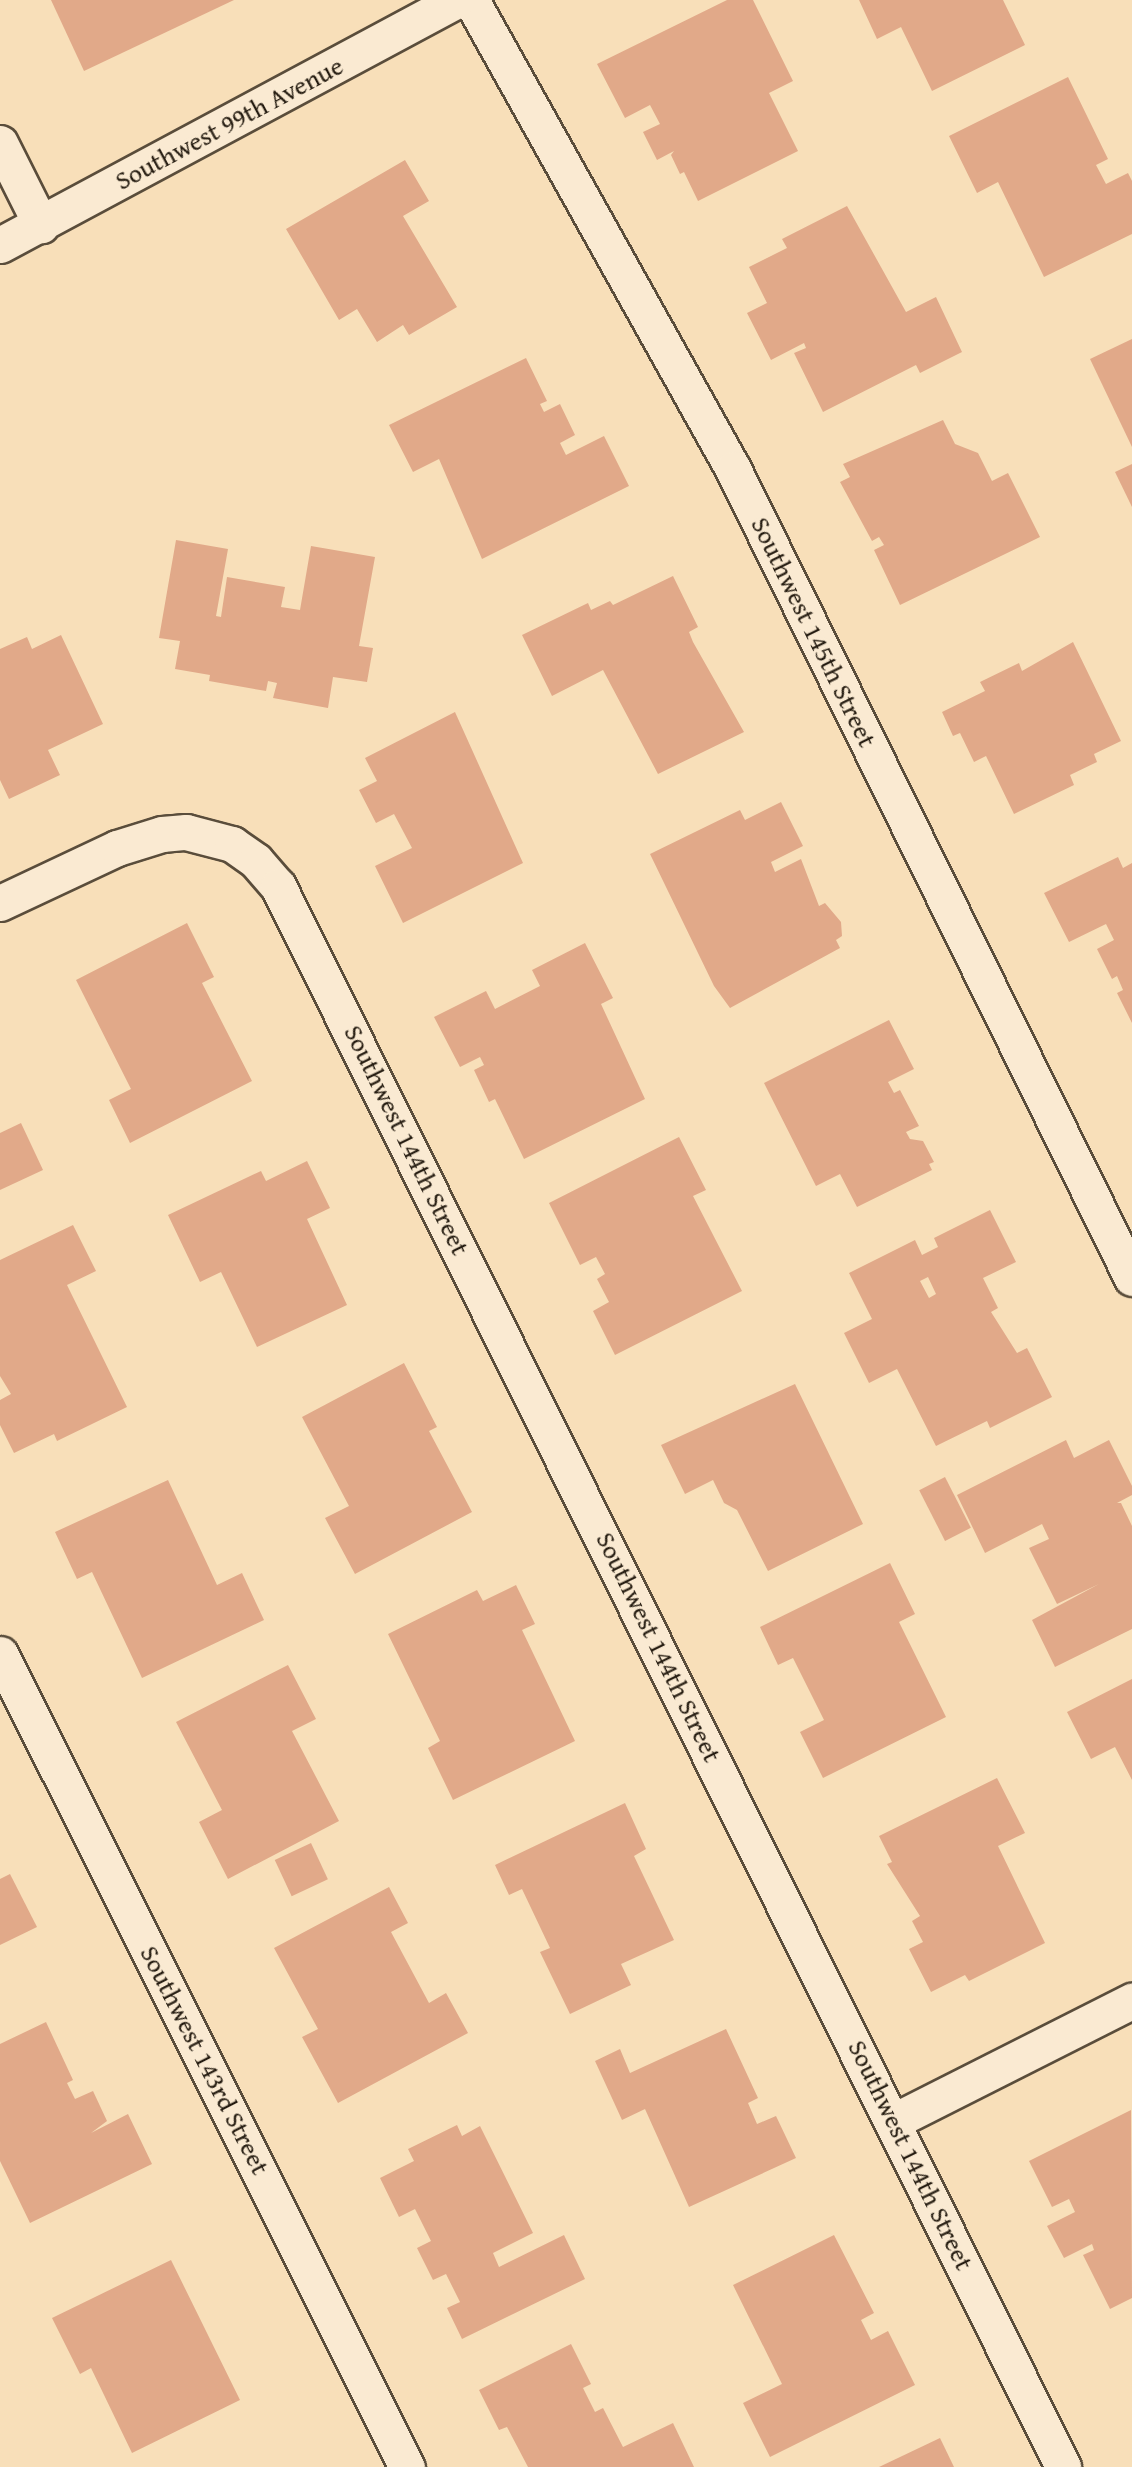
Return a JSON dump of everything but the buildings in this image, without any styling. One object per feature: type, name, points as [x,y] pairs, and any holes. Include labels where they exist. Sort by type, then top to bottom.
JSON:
[{"type":"street","name":"Southwest 99th Avenue","points":[[0,245],[457,0]]},
{"type":"street","name":"Southwest 145th Street","points":[[471,0],[733,469],[1132,1278]]},
{"type":"street","points":[[0,143],[41,225]]},
{"type":"street","name":"Southwest 144th Street","points":[[0,903],[140,839],[186,832],[232,844],[267,871],[292,910],[1063,2467]]},
{"type":"street","name":"Southwest 143rd Street","points":[[0,1654],[407,2467]]},
{"type":"street","points":[[894,2121],[1132,2001]]}]
